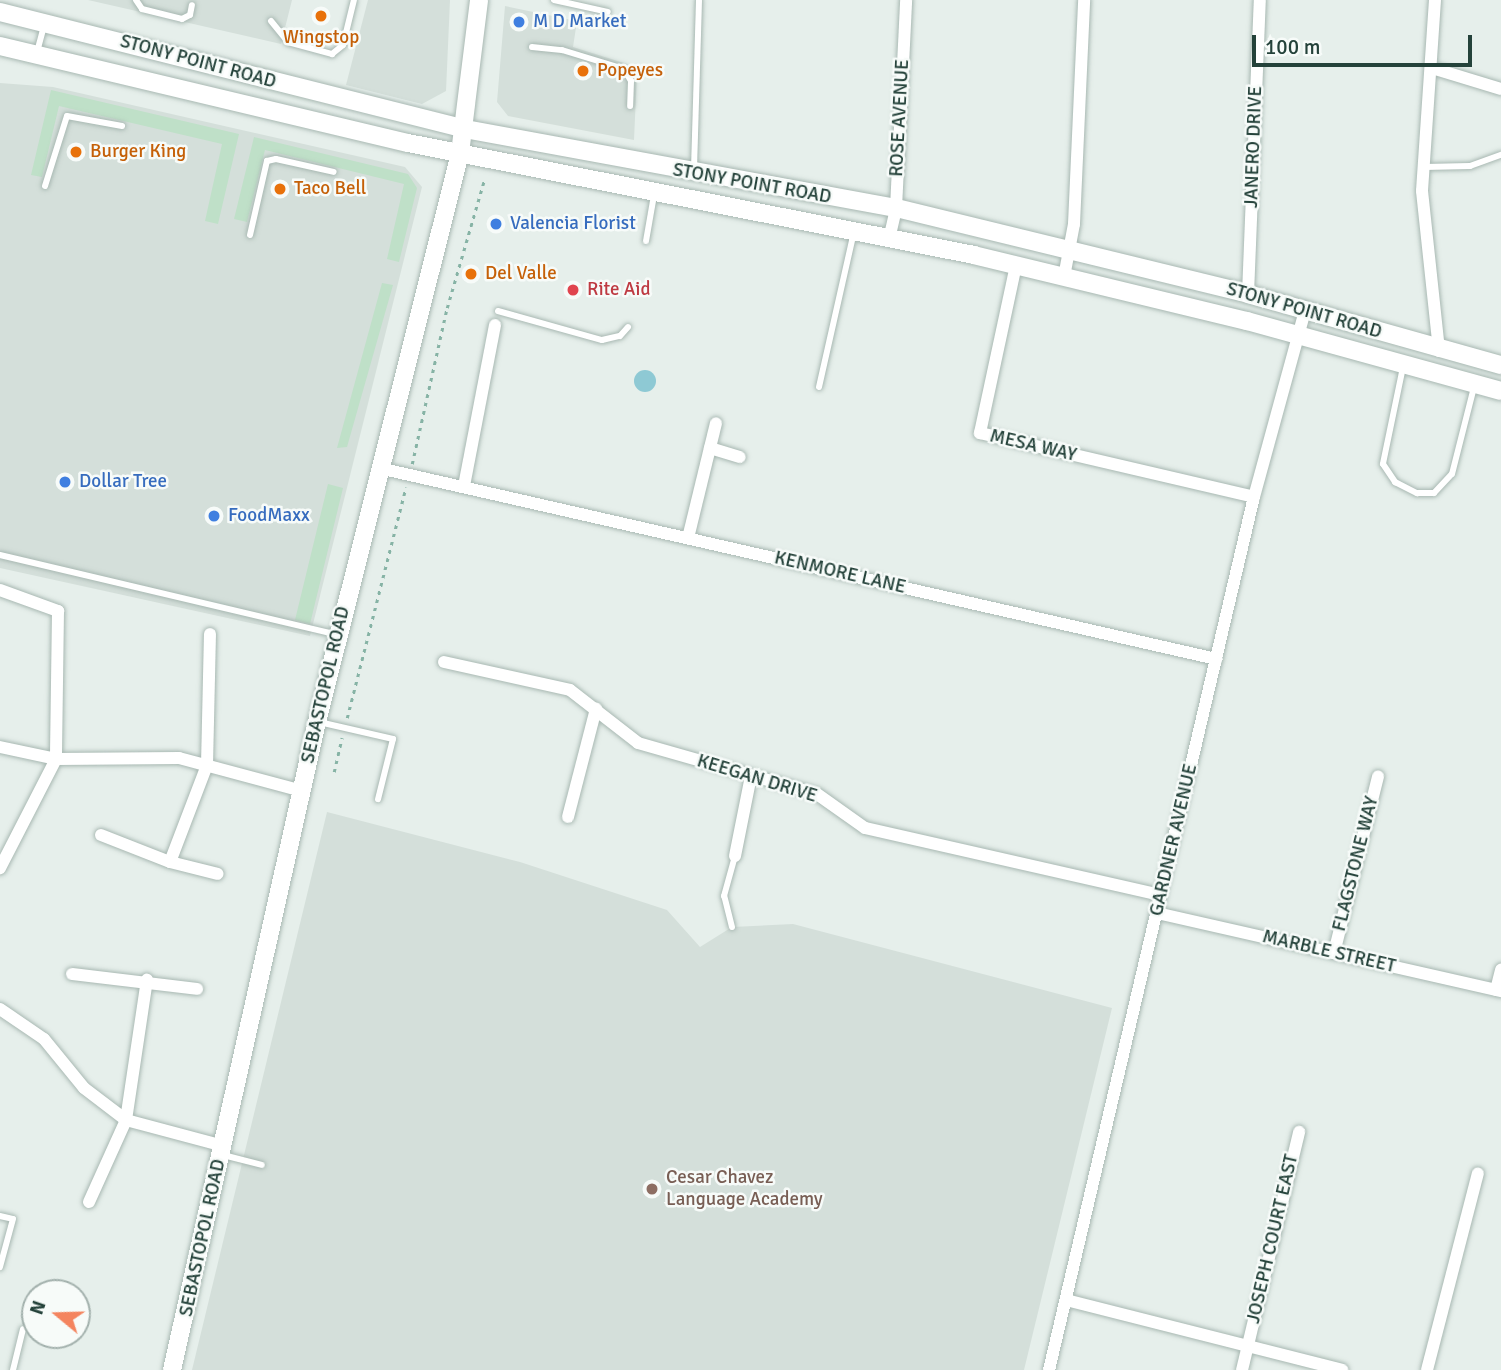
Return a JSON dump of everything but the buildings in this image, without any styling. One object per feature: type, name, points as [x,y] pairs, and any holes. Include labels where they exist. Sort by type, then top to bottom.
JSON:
[{"type":"main road","name":"SEBASTOPOL ROAD","points":[[173,1370],[317,722],[460,153],[479,0]]},
{"type":"main road","name":"STONY POINT ROAD","points":[[0,12],[465,129],[694,174],[896,208],[1248,294],[1439,351],[1501,365]]},
{"type":"main road","name":"STONY POINT ROAD","points":[[0,46],[460,153],[654,194],[890,235],[1299,335],[1501,391]]},
{"type":"main road","points":[[654,194],[672,178],[721,184],[729,180]]},
{"type":"street","name":"ROSE AVENUE","points":[[890,235],[896,208],[906,0]]},
{"type":"street","points":[[1064,277],[1070,250],[1084,0]]},
{"type":"street","name":"JANERO DRIVE","points":[[1248,294],[1261,0]]},
{"type":"street","points":[[1435,0],[1422,191],[1439,351]]},
{"type":"street","points":[[1432,68],[1501,89]]},
{"type":"street","name":"MESA WAY","points":[[1016,265],[980,433],[1254,497]]},
{"type":"street","name":"GARDNER AVENUE","points":[[1049,1370],[1254,497],[1305,311]]},
{"type":"street","points":[[464,486],[495,325]]},
{"type":"street","points":[[688,538],[716,423]]},
{"type":"street","points":[[710,448],[740,457]]},
{"type":"street","name":"KENMORE LANE","points":[[379,468],[1216,659]]},
{"type":"street","points":[[0,590],[58,611],[56,760],[0,868]]},
{"type":"street","points":[[170,862],[207,765],[210,634]]},
{"type":"street","name":"KEEGAN DRIVE","points":[[444,662],[570,690],[638,743],[817,794],[865,828],[1161,895]]},
{"type":"street","points":[[568,817],[596,709]]},
{"type":"street","points":[[0,747],[56,760],[179,758],[302,791]]},
{"type":"street","points":[[735,856],[751,776]]},
{"type":"street","name":"FLAGSTONE WAY","points":[[1334,953],[1378,776]]},
{"type":"street","points":[[101,835],[170,862],[218,874]]},
{"type":"street","name":"MARBLE STREET","points":[[1157,913],[1498,991]]},
{"type":"street","points":[[1498,991],[1501,970]]},
{"type":"street","points":[[72,974],[147,980],[197,989]]},
{"type":"street","points":[[89,1202],[126,1120],[147,980]]},
{"type":"street","points":[[0,1008],[44,1038],[84,1088],[126,1120],[223,1151]]},
{"type":"street","name":"JOSEPH COURT EAST","points":[[1242,1370],[1299,1132]]},
{"type":"street","points":[[1427,1370],[1478,1173]]},
{"type":"street","points":[[1066,1300],[1342,1370]]},
{"type":"lane","points":[[136,0],[142,9],[182,19],[190,15],[192,5]]},
{"type":"lane","points":[[271,21],[288,42],[332,54],[343,46],[354,0]]},
{"type":"lane","points":[[554,0],[608,12]]},
{"type":"lane","points":[[694,174],[699,0]]},
{"type":"lane","points":[[37,54],[45,22]]},
{"type":"lane","points":[[532,47],[562,50],[624,69],[631,81],[630,106]]},
{"type":"lane","points":[[45,187],[67,116],[121,126]]},
{"type":"lane","points":[[1424,167],[1470,166],[1501,155]]},
{"type":"lane","points":[[250,235],[267,161],[276,159],[334,172]]},
{"type":"lane","points":[[646,241],[654,194]]},
{"type":"lane","points":[[819,387],[855,229]]},
{"type":"lane","points":[[498,311],[602,340],[620,335],[628,327]]},
{"type":"lane","points":[[1404,365],[1383,464],[1395,482],[1417,493],[1434,493],[1452,474],[1474,385]]},
{"type":"lane","points":[[0,555],[338,635]]},
{"type":"lane","points":[[317,722],[393,739],[378,799]]},
{"type":"lane","points":[[732,928],[724,895],[735,856]]},
{"type":"lane","points":[[223,1151],[262,1165]]},
{"type":"lane","points":[[0,1216],[13,1219],[0,1267]]},
{"type":"lane","points":[[13,1370],[21,1336]]},
{"type":"shaded area","points":[[88,0],[292,0],[281,44]]},
{"type":"shaded area","points":[[368,0],[450,0],[446,91],[422,104],[346,85]]},
{"type":"shaded area","points":[[505,6],[577,21],[573,47],[627,64],[637,73],[634,140],[508,116],[497,102]]},
{"type":"shaded area","points":[[0,83],[53,87],[405,167],[422,187],[310,636],[0,568]]},
{"type":"shaded area","name":"Cesar Chavez Language Academy","points":[[327,812],[520,862],[667,910],[700,947],[732,927],[793,924],[1112,1008],[1024,1370],[192,1370]]},
{"type":"green space","points":[[51,90],[239,134],[218,224],[205,221],[222,144],[59,106],[42,177],[31,175]]},
{"type":"green space","points":[[254,137],[408,174],[417,188],[399,262],[387,259],[404,184],[265,150],[247,222],[234,219]]},
{"type":"green space","points":[[382,283],[393,285],[347,447],[337,448]]},
{"type":"green space","points":[[328,484],[343,488],[310,624],[295,620]]},
{"type":"water","points":[[645,370],[653,373],[656,381],[653,389],[645,392],[637,389],[634,381],[637,373]]},
{"type":"place","name":"Wingstop","points":[[321,16]]},
{"type":"place","name":"M D Market","points":[[519,22]]},
{"type":"place","name":"Popeyes","points":[[583,71]]},
{"type":"place","name":"Burger King","points":[[76,152]]},
{"type":"place","name":"Taco Bell","points":[[280,189]]},
{"type":"place","name":"Valencia Florist","points":[[496,224]]},
{"type":"place","name":"Del Valle","points":[[471,274]]},
{"type":"place","name":"Rite Aid","points":[[573,290]]},
{"type":"place","name":"Dollar Tree","points":[[65,482]]},
{"type":"place","name":"FoodMaxx","points":[[214,516]]},
{"type":"place","name":"Cesar Chavez Language Academy","points":[[652,1189]]}]
